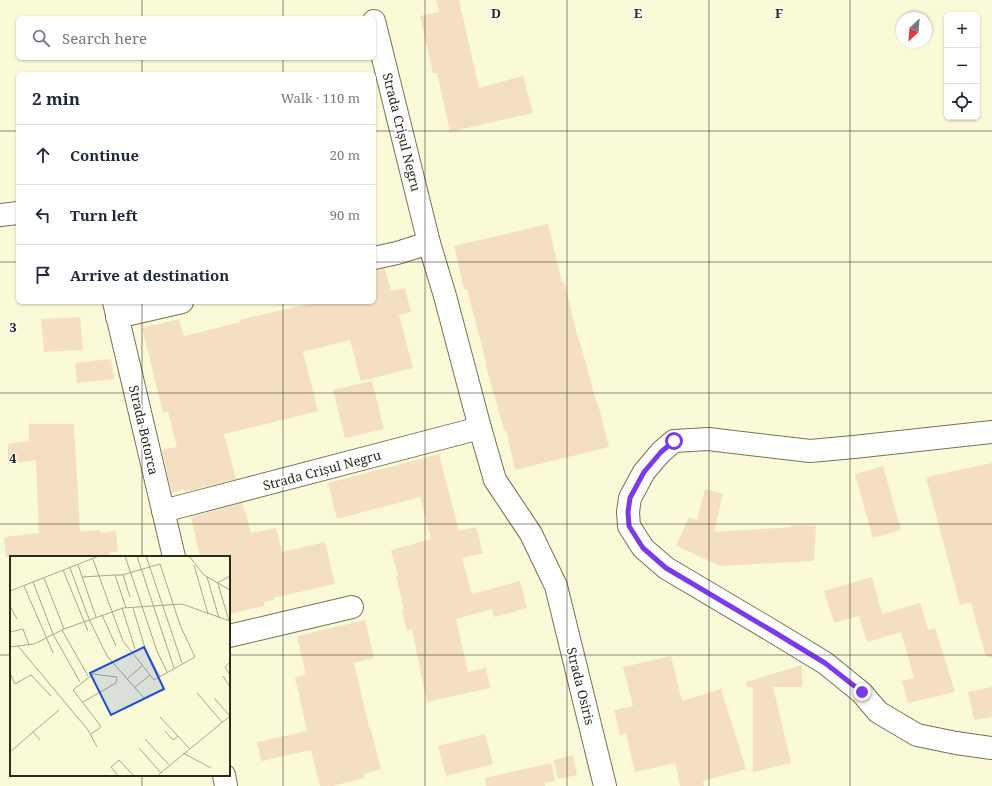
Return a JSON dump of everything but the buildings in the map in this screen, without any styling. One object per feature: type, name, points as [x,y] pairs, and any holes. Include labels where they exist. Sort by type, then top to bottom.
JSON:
[{"type":"street","name":"Strada Crișul Negru","points":[[376,30],[429,243],[495,480],[531,534],[556,586]]},
{"type":"street","points":[[0,215],[16,213]]},
{"type":"street","points":[[376,258],[429,243]]},
{"type":"street","points":[[115,309],[163,304]]},
{"type":"street","name":"Strada Botorca","points":[[115,309],[174,556]]},
{"type":"street","name":"Strada Crișul Negru","points":[[163,511],[480,428]]},
{"type":"street","points":[[992,432],[810,451],[708,439],[674,441],[661,452],[644,472],[630,498],[628,512],[629,526],[643,548],[666,568],[825,663],[862,692],[878,712],[917,734],[956,743],[992,748]]},
{"type":"street","name":"Strada Osiris","points":[[556,586],[605,786]]},
{"type":"street","points":[[230,636],[352,607]]},
{"type":"street","points":[[224,776],[226,786]]},
{"type":"route","points":[[674,441],[661,452],[644,472],[630,498],[628,512],[629,526],[643,548],[666,568],[825,663],[862,692]]}]
